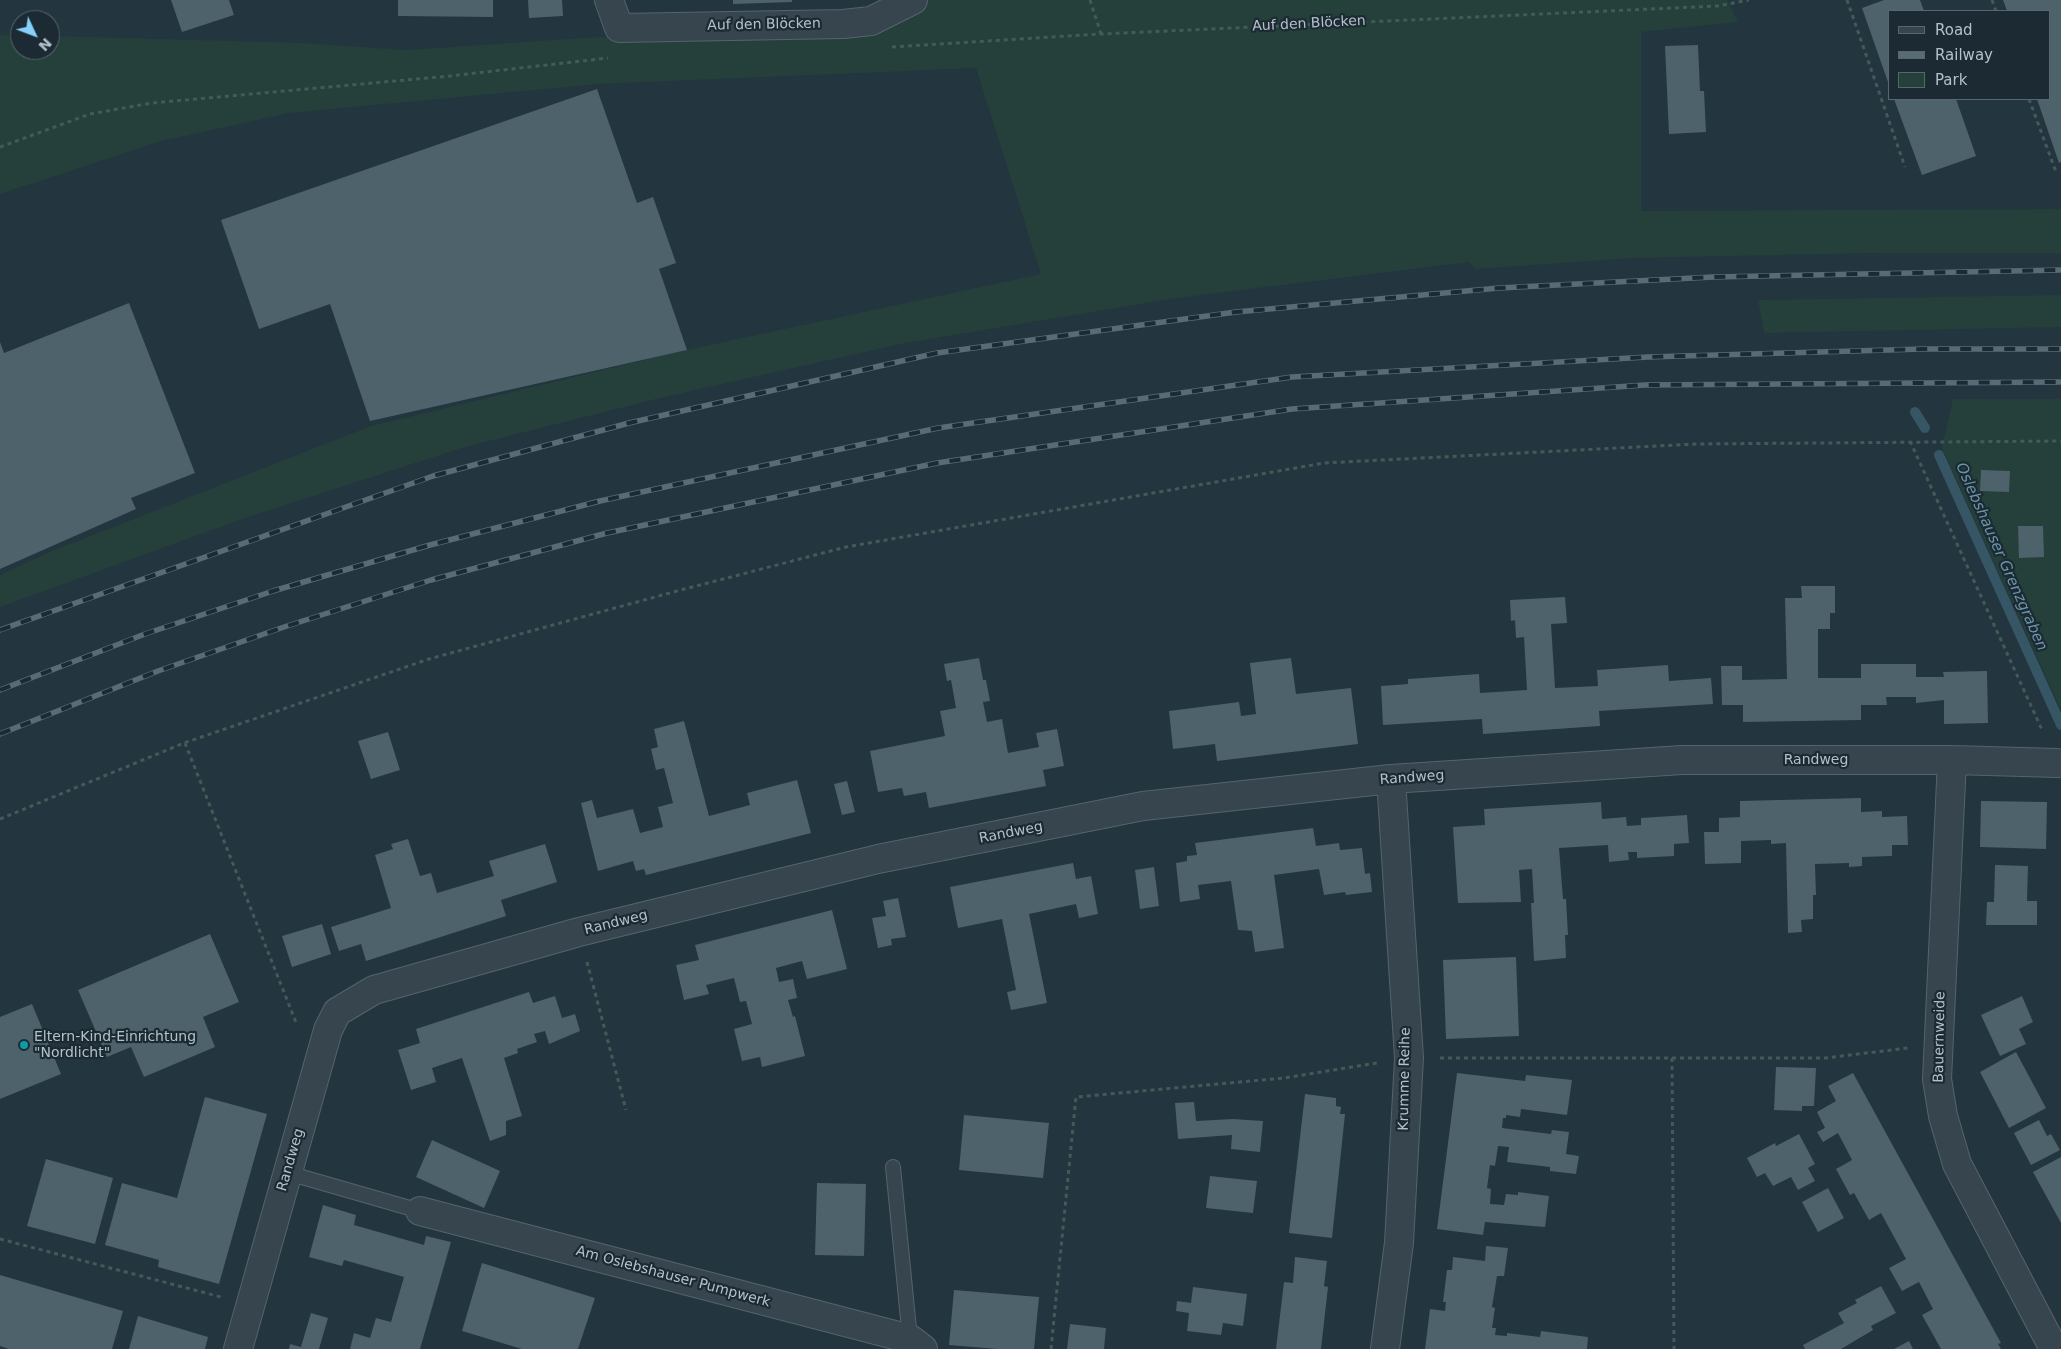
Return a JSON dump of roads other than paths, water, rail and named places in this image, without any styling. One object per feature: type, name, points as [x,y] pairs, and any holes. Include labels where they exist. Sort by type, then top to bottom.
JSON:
[{"type":"street","name":"Auf den Blöcken","points":[[609,0],[620,28],[843,24],[871,21],[909,2]]},
{"type":"street","name":"Randweg","points":[[238,1349],[328,1030],[337,1012],[374,990],[579,932],[878,859],[1143,806],[1391,779],[1682,760],[1952,760],[2057,763]]},
{"type":"street","name":"Bauernweide","points":[[1952,760],[1937,1079],[1943,1116],[1957,1164],[2054,1349]]},
{"type":"street","name":"Krumme Reihe","points":[[1385,1349],[1399,1243],[1409,1058],[1391,779]]},
{"type":"street","name":"Am Oslebshauser Pumpwerk","points":[[420,1211],[916,1344]]},
{"type":"lane","points":[[893,1167],[916,1344]]},
{"type":"lane","points":[[288,1172],[420,1211]]},
{"type":"waterway","name":"Oslebshauser Grenzgraben","points":[[1915,412],[1925,428]]},
{"type":"waterway","name":"Oslebshauser Grenzgraben","points":[[1939,455],[2061,725]]},
{"type":"railway","points":[[0,630],[433,476],[629,423],[937,353],[1236,312],[1499,288],[1713,277],[2061,270]]},
{"type":"railway","points":[[0,690],[145,634],[273,591],[430,545],[600,501],[938,428],[1292,377],[1648,357],[1923,349],[2061,349]]},
{"type":"railway","points":[[0,734],[158,671],[284,627],[431,580],[607,533],[937,463],[1292,409],[1645,385],[2061,382]]},
{"type":"place","name":"Eltern-Kind-Einrichtung \"Nordlicht\"","points":[[24,1045]]}]
